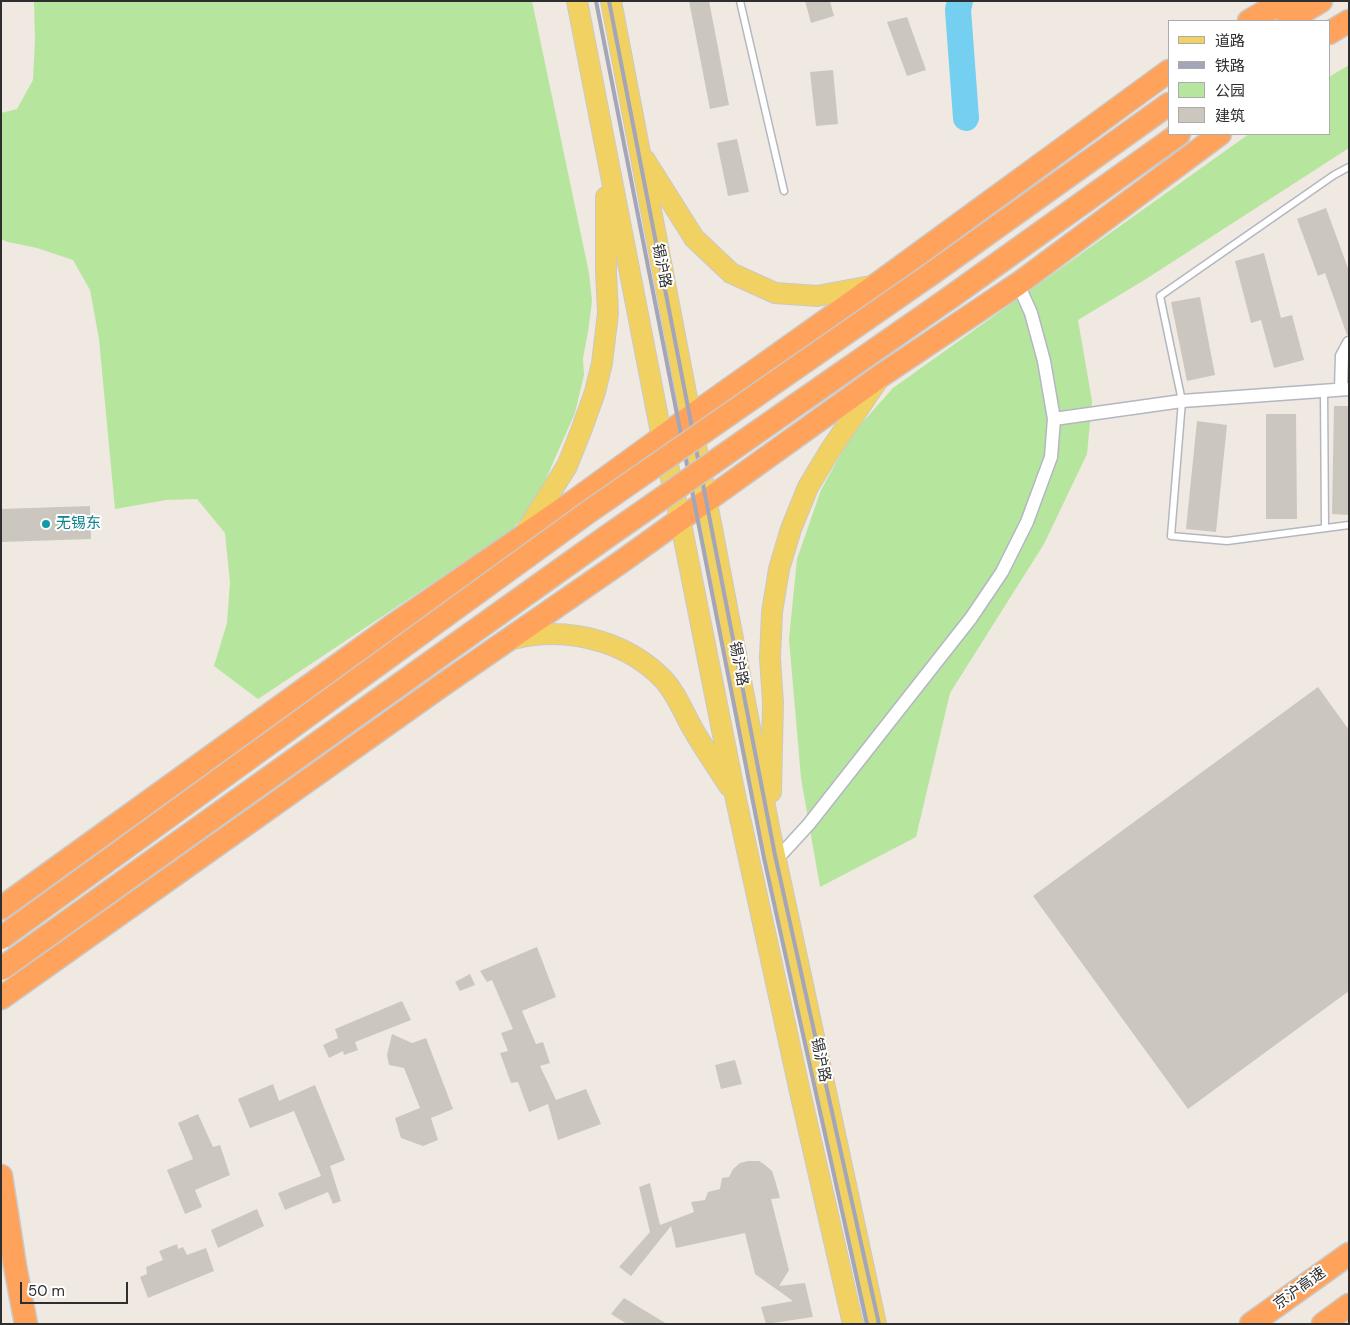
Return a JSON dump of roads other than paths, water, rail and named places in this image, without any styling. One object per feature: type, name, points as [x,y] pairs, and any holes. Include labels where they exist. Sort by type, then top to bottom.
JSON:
[{"type":"highway","points":[[1251,20],[1266,11],[1291,1]]},
{"type":"highway","points":[[1290,20],[1321,1]]},
{"type":"highway","points":[[1330,32],[1349,22]]},
{"type":"highway","points":[[1,908],[395,624],[523,536],[876,285],[1168,72]]},
{"type":"highway","points":[[1,938],[587,513],[931,274],[1168,105]]},
{"type":"highway","points":[[1,968],[597,544],[948,299],[1178,135]]},
{"type":"highway","points":[[1,998],[441,686],[621,562],[879,377],[1018,284],[1219,135]]},
{"type":"highway","points":[[1,1176],[26,1324]]},
{"type":"highway","name":"京沪高速","points":[[1251,1324],[1349,1254]]},
{"type":"highway","points":[[1323,1324],[1349,1305]]},
{"type":"main road","points":[[523,536],[567,466],[582,431],[602,363],[608,313],[606,150],[577,1]]},
{"type":"main road","name":"锡沪路","points":[[611,1],[770,832],[876,1324]]},
{"type":"main road","name":"锡沪路","points":[[606,150],[662,438],[735,795],[800,1092],[854,1324]]},
{"type":"main road","points":[[639,150],[694,238],[731,273],[775,293],[817,296],[876,285]]},
{"type":"main road","points":[[770,832],[773,703],[770,658],[772,612],[779,569],[791,529],[808,487],[879,377]]},
{"type":"main road","points":[[508,640],[535,635],[561,634],[587,637],[613,645],[639,659],[663,680],[680,702],[694,730],[735,795]]},
{"type":"street","points":[[776,860],[809,824],[971,618],[1002,572],[1027,522],[1051,457],[1054,418],[1044,361],[1031,313],[1018,284]]},
{"type":"street","points":[[1054,418],[1182,401],[1345,389],[1342,356],[1349,343]]},
{"type":"lane","points":[[740,1],[784,191]]},
{"type":"lane","points":[[1349,167],[1334,175],[1160,296],[1182,401],[1171,536],[1227,542],[1349,525]]},
{"type":"lane","points":[[1324,390],[1325,528]]},
{"type":"waterway","points":[[960,1],[958,10],[966,118]]},
{"type":"railway","points":[[596,1],[764,858],[867,1324]]},
{"type":"railway","points":[[609,1],[775,855],[879,1324]]},
{"type":"place","name":"无锡东","points":[[46,524]]}]
